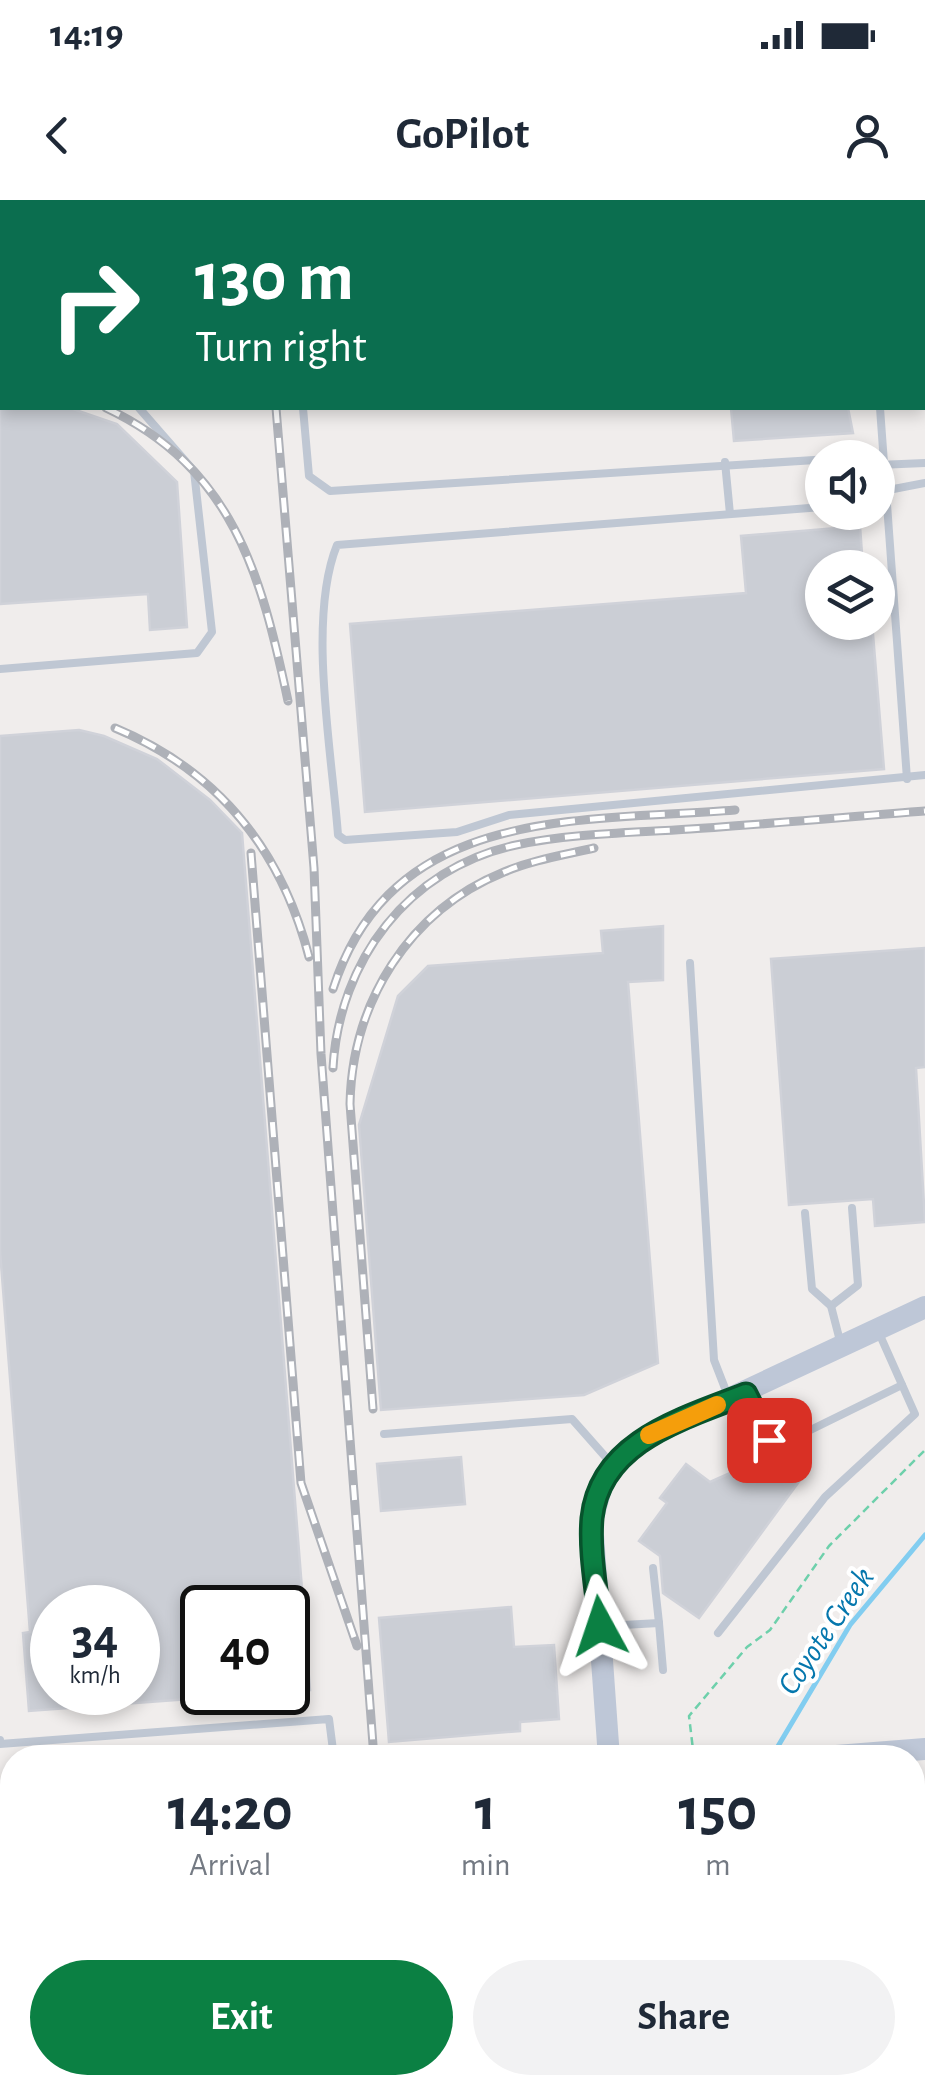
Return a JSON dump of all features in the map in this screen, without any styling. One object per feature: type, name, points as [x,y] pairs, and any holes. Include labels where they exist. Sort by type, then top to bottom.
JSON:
[{"type":"street","points":[[608,1745],[592,1521],[598,1491],[612,1465],[646,1436],[925,1308]]},
{"type":"lane","points":[[0,669],[197,653],[212,632],[194,471],[142,410]]},
{"type":"lane","points":[[303,410],[309,476],[330,491],[805,459]]},
{"type":"lane","points":[[880,410],[881,440]]},
{"type":"lane","points":[[725,462],[730,514]]},
{"type":"lane","points":[[895,465],[925,464]]},
{"type":"lane","points":[[895,489],[925,483]]},
{"type":"lane","points":[[805,508],[337,546],[325,576],[323,625],[338,835],[345,840],[436,835],[508,815],[907,780],[925,775]]},
{"type":"lane","points":[[885,530],[907,780]]},
{"type":"lane","points":[[690,963],[714,1360],[766,1437],[786,1442],[902,1385]]},
{"type":"lane","points":[[831,1306],[858,1285],[852,1208]]},
{"type":"lane","points":[[805,1213],[812,1290],[831,1306],[841,1346]]},
{"type":"lane","points":[[877,1329],[915,1414]]},
{"type":"lane","points":[[718,1632],[825,1497],[925,1406]]},
{"type":"lane","points":[[384,1434],[572,1419],[612,1465]]},
{"type":"lane","points":[[653,1568],[663,1670]]},
{"type":"lane","points":[[600,1626],[659,1623]]},
{"type":"lane","points":[[0,1740],[0,1744],[329,1719],[332,1745]]},
{"type":"path","points":[[692,1745],[689,1716],[747,1647],[770,1630],[828,1546],[925,1450]]},
{"type":"building","points":[[0,410],[76,410],[117,424],[177,482],[187,627],[150,630],[148,594],[0,604]]},
{"type":"building","points":[[731,410],[848,410],[853,433],[734,441]]},
{"type":"building","points":[[860,530],[862,550],[805,550],[805,640],[873,640],[884,769],[365,812],[350,624],[746,593],[741,536]]},
{"type":"building","points":[[79,730],[104,736],[157,759],[210,800],[242,833],[302,1585],[180,1585],[180,1700],[160,1701],[160,1585],[30,1585],[30,1632],[0,1251],[0,736]]},
{"type":"building","points":[[663,926],[663,980],[628,982],[658,1363],[584,1395],[381,1410],[359,1125],[398,996],[428,966],[603,953],[601,931]]},
{"type":"building","points":[[925,948],[925,1067],[916,1068],[925,1222],[875,1226],[873,1199],[789,1205],[771,959]]},
{"type":"building","points":[[777,1452],[806,1472],[699,1618],[663,1593],[660,1556],[639,1541],[667,1503],[660,1498],[686,1464],[710,1482]]},
{"type":"building","points":[[461,1457],[465,1504],[381,1511],[377,1464]]},
{"type":"building","points":[[511,1607],[514,1647],[554,1645],[559,1719],[520,1722],[520,1731],[389,1742],[379,1618]]},
{"type":"building","points":[[30,1632],[30,1711],[29,1711],[23,1633]]},
{"type":"waterway","name":"Coyote Creek","points":[[779,1745],[850,1625],[925,1535]]},
{"type":"railway","points":[[109,410],[149,433],[184,461],[235,529],[266,610],[288,701]]},
{"type":"railway","points":[[276,410],[314,868],[321,1054],[373,1745]]},
{"type":"railway","points":[[115,728],[185,767],[240,818],[281,882],[309,957]]},
{"type":"railway","points":[[333,989],[361,929],[399,885],[445,855],[498,835],[555,823],[735,810]]},
{"type":"railway","points":[[333,1068],[338,1029],[349,991],[365,956],[386,925],[412,897],[443,874],[477,857],[516,845],[581,836],[925,811]]},
{"type":"railway","points":[[373,1409],[350,1104],[353,1067],[374,996],[414,936],[440,910],[470,889],[526,864],[594,848]]},
{"type":"railway","points":[[251,853],[301,1483],[357,1646]]},
{"type":"slow traffic","points":[[649,1435],[717,1405]]},
{"type":"route","points":[[600,1626],[592,1521],[604,1477],[621,1456],[646,1436],[746,1394],[769,1440]]}]
